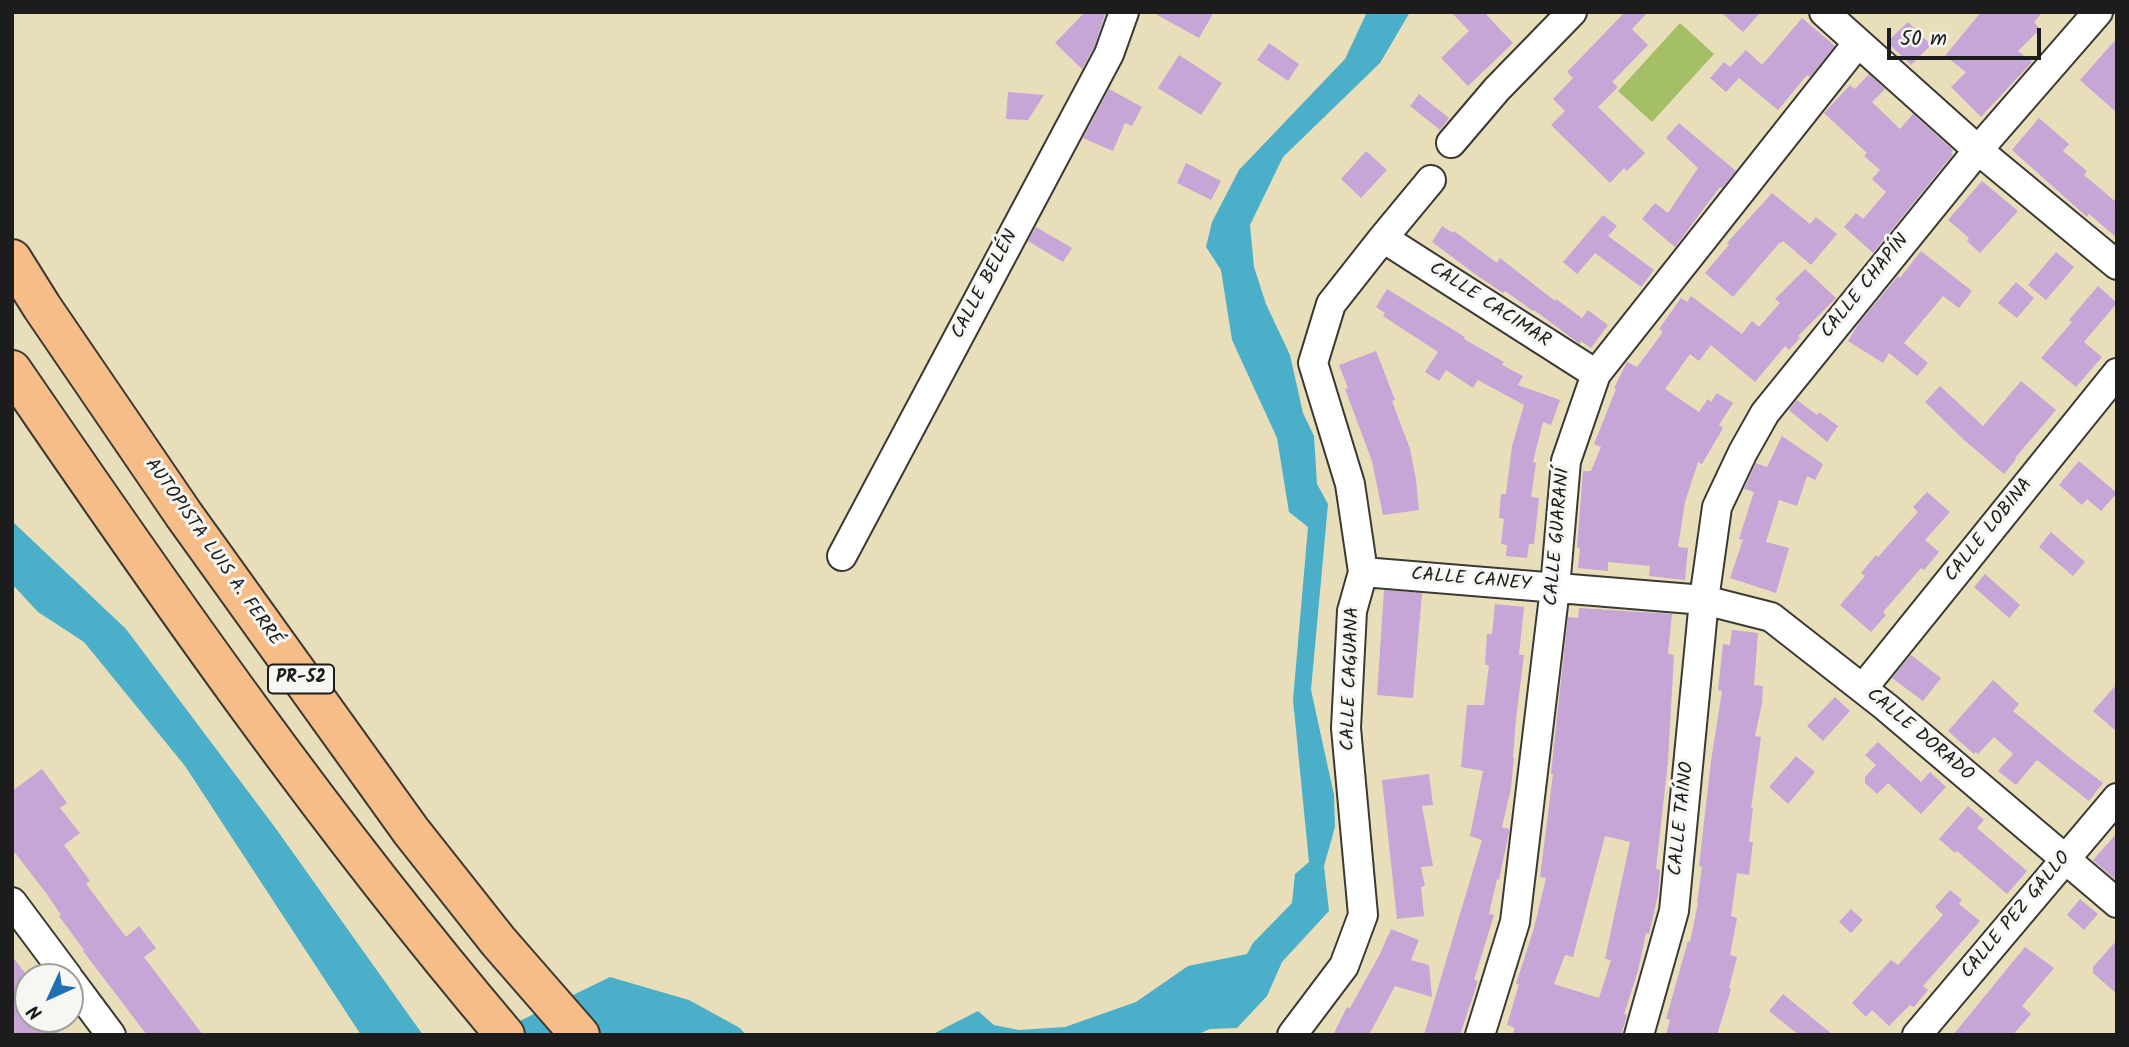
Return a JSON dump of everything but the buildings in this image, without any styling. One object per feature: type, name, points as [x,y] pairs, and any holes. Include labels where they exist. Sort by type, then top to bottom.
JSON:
[{"type":"highway","name":"AUTOPISTA LUIS A. FERRÉ","points":[[12,259],[191,526],[411,831],[498,941],[580,1035]]},
{"type":"highway","name":"PR-52","points":[[12,370],[152,575],[301,780],[459,981],[505,1035]]},
{"type":"street","name":"CALLE BELÉN","points":[[842,556],[1109,54],[1124,12]]},
{"type":"street","points":[[1451,143],[1497,89],[1572,12]]},
{"type":"street","points":[[1824,12],[1978,150],[2117,265]]},
{"type":"street","name":"CALLE CHAPÍN","points":[[1704,600],[1717,507],[1765,413],[1978,150],[2098,12]]},
{"type":"street","name":"CALLE GUARANÍ","points":[[1480,1035],[1515,922],[1555,587],[1566,461],[1596,374],[1857,44]]},
{"type":"street","name":"CALLE CAGUANA","points":[[1292,1035],[1344,966],[1363,915],[1346,728],[1352,611],[1363,572],[1350,484],[1313,363],[1331,304],[1431,180]]},
{"type":"street","name":"CALLE CACIMAR","points":[[1383,238],[1596,374]]},
{"type":"street","name":"CALLE LOBINA","points":[[1863,688],[2117,373]]},
{"type":"street","name":"CALLE CANEY","points":[[1363,572],[1704,600]]},
{"type":"street","name":"CALLE DORADO","points":[[1704,600],[1771,617],[1863,688],[2117,903]]},
{"type":"street","name":"CALLE TAÍNO","points":[[1639,1035],[1674,911],[1704,600]]},
{"type":"street","name":"CALLE PEZ GALLO","points":[[1917,1035],[2117,798]]},
{"type":"street","points":[[12,902],[58,963]]},
{"type":"street","points":[[84,998],[111,1035]]},
{"type":"green space","points":[[1680,23],[1714,54],[1652,122],[1618,91]]},
{"type":"water","points":[[1367,12],[1410,12],[1380,63],[1283,157],[1250,225],[1254,267],[1266,304],[1290,355],[1303,413],[1314,436],[1317,484],[1328,504],[1311,690],[1334,795],[1335,827],[1324,866],[1329,911],[1282,962],[1267,996],[1237,1028],[1210,1029],[1196,1035],[931,1035],[978,1011],[994,1025],[1019,1030],[1065,1027],[1136,1002],[1188,966],[1247,954],[1253,943],[1292,903],[1295,874],[1309,862],[1293,700],[1308,527],[1289,512],[1277,438],[1232,340],[1221,270],[1206,247],[1212,222],[1239,170],[1345,59]]},
{"type":"water","points":[[12,521],[126,629],[274,826],[423,1035],[361,1035],[185,766],[84,642],[38,612],[12,584]]},
{"type":"water","points":[[610,977],[689,1000],[740,1028],[746,1035],[491,1035]]}]
